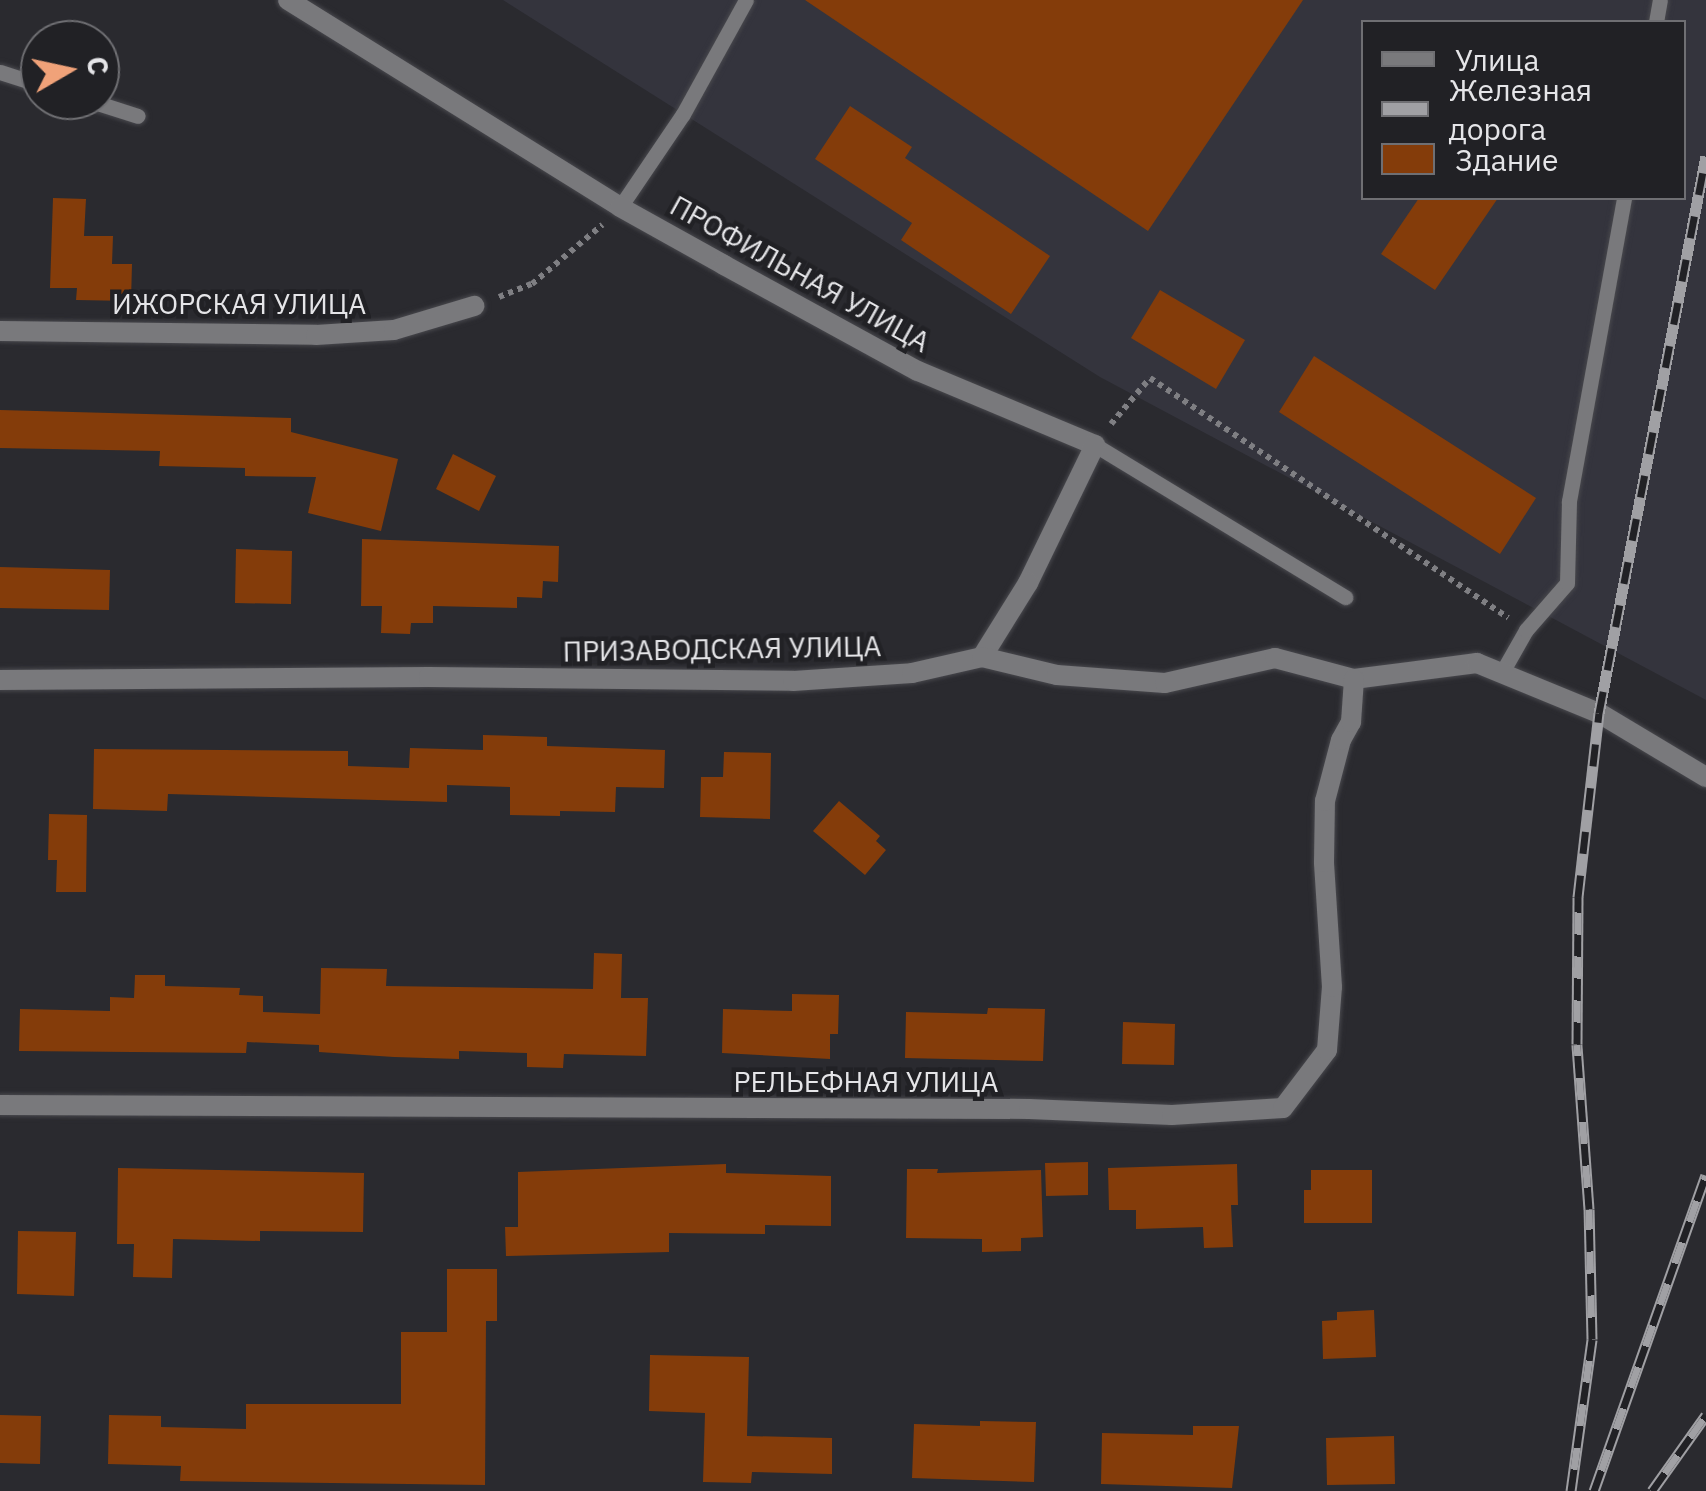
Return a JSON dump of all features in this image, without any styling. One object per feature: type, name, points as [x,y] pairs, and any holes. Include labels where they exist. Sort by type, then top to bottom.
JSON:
[{"type":"street","name":"ПРОФИЛЬНАЯ УЛИЦА","points":[[288,0],[620,207],[918,371],[1094,445]]},
{"type":"street","name":"ИЖОРСКАЯ УЛИЦА","points":[[0,331],[316,335],[394,330],[474,306]]},
{"type":"street","points":[[982,656],[1028,582],[1094,445]]},
{"type":"street","name":"ПРИЗАВОДСКАЯ УЛИЦА","points":[[0,680],[429,677],[792,681],[912,673],[982,656],[1057,675],[1165,683],[1275,658],[1354,679],[1477,663],[1600,713],[1706,777]]},
{"type":"street","name":"РЕЛЬЕФНАЯ УЛИЦА","points":[[0,1105],[1030,1109],[1172,1115],[1283,1108],[1328,1050],[1332,987],[1325,801],[1341,740],[1351,722],[1354,679]]},
{"type":"lane","points":[[620,207],[683,114],[746,0]]},
{"type":"lane","points":[[120,110],[138,116]]},
{"type":"lane","points":[[1500,674],[1526,630],[1567,583],[1569,502],[1624,200]]},
{"type":"lane","points":[[1094,445],[1345,597]]},
{"type":"path","points":[[474,306],[532,284],[620,207]]},
{"type":"path","points":[[1094,445],[1150,378],[1526,630]]},
{"type":"shaded area","points":[[503,0],[1706,0],[1706,700],[1100,377]]},
{"type":"building","points":[[805,0],[1303,0],[1148,231]]},
{"type":"building","points":[[850,106],[912,147],[905,158],[1050,256],[1011,314],[901,240],[912,223],[815,159]]},
{"type":"building","points":[[53,198],[86,199],[84,236],[113,236],[112,264],[132,264],[131,301],[76,300],[77,288],[50,288]]},
{"type":"building","points":[[1418,200],[1497,200],[1435,290],[1381,254]]},
{"type":"building","points":[[1160,290],[1245,340],[1216,389],[1131,338]]},
{"type":"building","points":[[1314,356],[1536,498],[1500,554],[1279,412]]},
{"type":"building","points":[[0,410],[291,418],[291,432],[398,459],[381,531],[308,513],[316,477],[245,476],[245,468],[159,466],[160,451],[0,448]]},
{"type":"building","points":[[453,454],[496,476],[479,511],[436,489]]},
{"type":"building","points":[[362,539],[559,546],[558,582],[543,581],[542,598],[517,597],[517,608],[433,606],[433,623],[411,623],[410,634],[381,633],[382,606],[361,606]]},
{"type":"building","points":[[236,549],[292,551],[291,604],[235,603]]},
{"type":"building","points":[[0,567],[110,570],[109,610],[0,608]]},
{"type":"building","points":[[483,735],[547,737],[547,746],[665,750],[664,788],[616,787],[615,812],[560,811],[560,816],[510,815],[510,787],[447,785],[447,802],[168,794],[167,811],[93,809],[94,749],[348,751],[348,766],[409,768],[410,748],[483,750]]},
{"type":"building","points":[[724,752],[771,753],[770,819],[700,817],[701,777],[723,777]]},
{"type":"building","points":[[839,801],[880,836],[876,841],[886,850],[865,875],[813,831]]},
{"type":"building","points":[[49,814],[87,815],[86,892],[56,892],[57,860],[48,860]]},
{"type":"building","points":[[594,953],[622,954],[621,998],[648,998],[646,1056],[564,1054],[563,1068],[527,1067],[527,1053],[459,1051],[459,1059],[394,1057],[319,1052],[319,1045],[247,1042],[246,1053],[19,1051],[20,1009],[110,1011],[110,997],[134,998],[135,975],[165,975],[165,986],[240,988],[239,995],[263,996],[263,1012],[320,1014],[321,968],[387,969],[386,986],[593,989]]},
{"type":"building","points":[[792,994],[839,995],[838,1034],[830,1034],[830,1059],[722,1053],[723,1009],[792,1011]]},
{"type":"building","points":[[988,1008],[1045,1009],[1043,1061],[905,1058],[906,1012],[987,1014]]},
{"type":"building","points":[[1123,1022],[1175,1024],[1174,1065],[1122,1064]]},
{"type":"building","points":[[1088,1162],[1088,1195],[1046,1196],[1045,1163]]},
{"type":"building","points":[[726,1164],[726,1173],[831,1176],[831,1226],[765,1225],[765,1234],[669,1233],[669,1252],[506,1256],[505,1227],[518,1227],[518,1172]]},
{"type":"building","points":[[1237,1164],[1238,1205],[1231,1205],[1233,1247],[1204,1248],[1203,1227],[1136,1229],[1136,1210],[1109,1210],[1108,1168]]},
{"type":"building","points":[[118,1168],[364,1173],[363,1232],[260,1231],[260,1241],[173,1239],[172,1278],[133,1277],[134,1244],[117,1244]]},
{"type":"building","points":[[907,1169],[938,1169],[937,1173],[1041,1170],[1043,1237],[1021,1238],[1021,1251],[982,1252],[982,1239],[906,1238]]},
{"type":"building","points":[[1311,1170],[1372,1170],[1372,1223],[1304,1223],[1304,1190],[1311,1190]]},
{"type":"building","points":[[18,1231],[76,1232],[74,1296],[17,1294]]},
{"type":"building","points":[[447,1269],[497,1269],[497,1321],[486,1321],[485,1485],[180,1481],[181,1466],[108,1464],[109,1415],[161,1416],[161,1427],[246,1429],[246,1404],[401,1404],[401,1332],[447,1332]]},
{"type":"building","points":[[1374,1310],[1376,1357],[1323,1359],[1322,1321],[1337,1320],[1337,1312]]},
{"type":"building","points":[[650,1355],[749,1357],[747,1436],[832,1438],[832,1474],[752,1472],[751,1483],[703,1482],[705,1413],[649,1411]]},
{"type":"building","points":[[0,1415],[41,1416],[40,1464],[0,1463]]},
{"type":"building","points":[[980,1421],[1036,1422],[1034,1482],[912,1478],[914,1424],[980,1426]]},
{"type":"building","points":[[1193,1426],[1239,1426],[1232,1488],[1101,1484],[1102,1433],[1193,1435]]},
{"type":"building","points":[[1394,1436],[1395,1484],[1327,1485],[1326,1438]]},
{"type":"railway","points":[[1571,1491],[1592,1339],[1589,1209],[1577,1044],[1578,897],[1599,713],[1706,156]]},
{"type":"railway","points":[[1594,1491],[1706,1175]]},
{"type":"railway","points":[[1652,1491],[1706,1415]]}]
